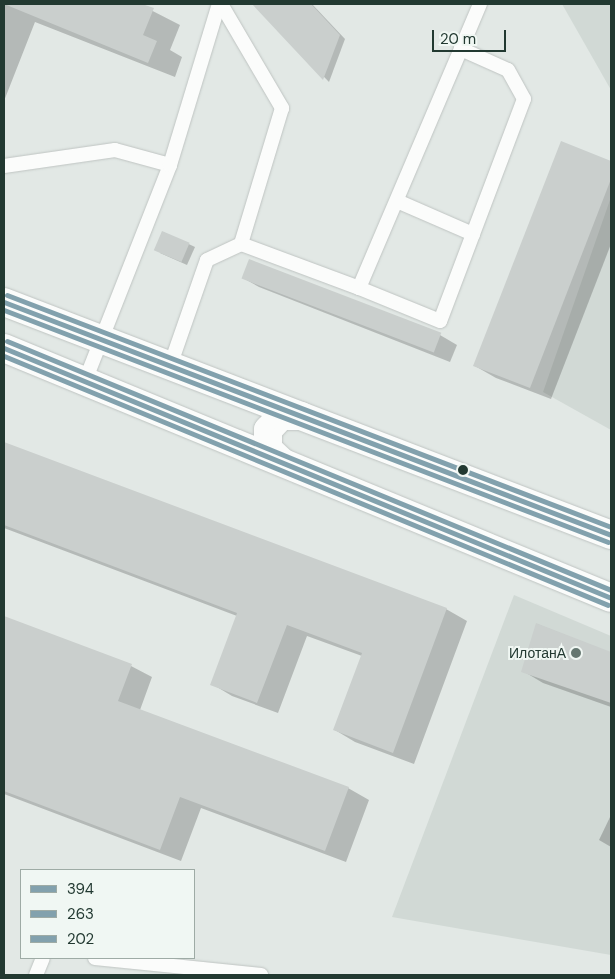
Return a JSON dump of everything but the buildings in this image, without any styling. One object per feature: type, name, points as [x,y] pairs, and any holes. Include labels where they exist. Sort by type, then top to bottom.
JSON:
[{"type":"main road","points":[[4,302],[301,416],[610,529]]},
{"type":"main road","points":[[4,348],[611,598]]},
{"type":"main road","points":[[282,462],[268,449],[268,430],[282,416],[301,416]]},
{"type":"lane","points":[[84,381],[170,165],[220,4]]},
{"type":"lane","points":[[220,4],[282,108],[241,244]]},
{"type":"lane","points":[[359,288],[480,4]]},
{"type":"lane","points":[[170,366],[208,260],[241,244],[359,288],[440,321],[524,100],[508,70],[461,49]]},
{"type":"lane","points":[[4,166],[115,150],[170,165]]},
{"type":"lane","points":[[397,201],[473,234]]},
{"type":"lane","points":[[36,975],[44,959]]},
{"type":"lane","points":[[105,959],[261,975]]},
{"type":"shaded area","points":[[562,4],[611,4],[611,90]]},
{"type":"shaded area","points":[[611,197],[611,430],[543,392]]},
{"type":"shaded area","points":[[514,595],[611,636],[611,955],[392,917]]},
{"type":"transit line","name":"202","points":[[7,295],[611,527]]},
{"type":"transit line","name":"394","points":[[4,302],[611,535]]},
{"type":"transit line","name":"263","points":[[4,310],[608,542]]},
{"type":"transit line","name":"202","points":[[7,341],[611,590]]},
{"type":"transit line","name":"394","points":[[4,348],[611,598]]},
{"type":"transit line","name":"263","points":[[4,356],[608,605]]},
{"type":"place","name":"ИлотанА","points":[[576,653]]}]
